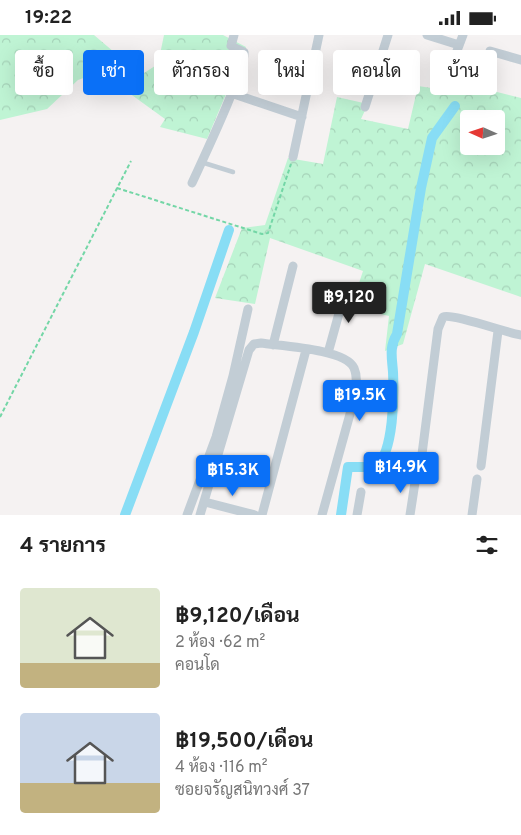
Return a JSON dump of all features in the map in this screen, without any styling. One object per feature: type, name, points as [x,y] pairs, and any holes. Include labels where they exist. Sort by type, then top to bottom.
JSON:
[{"type":"street","points":[[234,35],[231,45],[241,50]]},
{"type":"street","points":[[293,157],[319,35]]},
{"type":"street","points":[[365,107],[388,35]]},
{"type":"street","points":[[427,35],[459,45]]},
{"type":"street","points":[[457,50],[463,35]]},
{"type":"street","points":[[497,53],[521,60]]},
{"type":"street","points":[[192,183],[230,95]]},
{"type":"street","points":[[237,95],[302,117]]},
{"type":"street","points":[[273,345],[293,266]]},
{"type":"street","points":[[328,353],[346,288]]},
{"type":"street","points":[[187,515],[216,437],[233,376],[248,309]]},
{"type":"street","points":[[422,454],[438,329],[443,317],[452,315],[498,331],[521,335]]},
{"type":"street","points":[[481,465],[498,331]]},
{"type":"street","points":[[200,515],[249,350],[254,344],[260,343],[328,353],[348,360],[354,367],[356,380],[355,395],[322,515]]},
{"type":"street","points":[[262,515],[306,350]]},
{"type":"street","points":[[410,515],[416,476]]},
{"type":"street","points":[[472,515],[477,479]]},
{"type":"street","points":[[357,515],[361,492]]},
{"type":"street","points":[[205,502],[255,515]]},
{"type":"lane","points":[[201,162],[233,173]]},
{"type":"path","points":[[117,188],[262,234],[268,233],[293,157]]},
{"type":"path","points":[[0,417],[131,161]]},
{"type":"green space","points":[[0,35],[94,35],[112,50],[83,50],[83,78],[73,85],[73,50],[15,50],[15,95],[62,95],[47,109],[0,120]]},
{"type":"green space","points":[[164,35],[223,35],[246,47],[245,50],[161,50]]},
{"type":"green space","points":[[154,67],[154,95],[226,95],[207,139],[160,127],[165,119],[132,95],[144,95],[144,73]]},
{"type":"green space","points":[[420,86],[430,88],[430,95],[497,95],[497,92],[521,98],[521,297],[425,264],[403,344],[385,351],[389,316],[351,307],[363,271],[270,238],[255,304],[215,298],[242,228],[265,225],[288,158],[323,164],[337,97],[368,104],[361,119],[408,129],[416,95],[420,95]]},
{"type":"waterway","points":[[341,515],[348,467],[376,467],[382,460],[390,436],[393,408],[392,348],[397,334],[421,188],[432,138],[455,106]]},
{"type":"waterway","points":[[125,515],[194,332],[229,230]]}]
